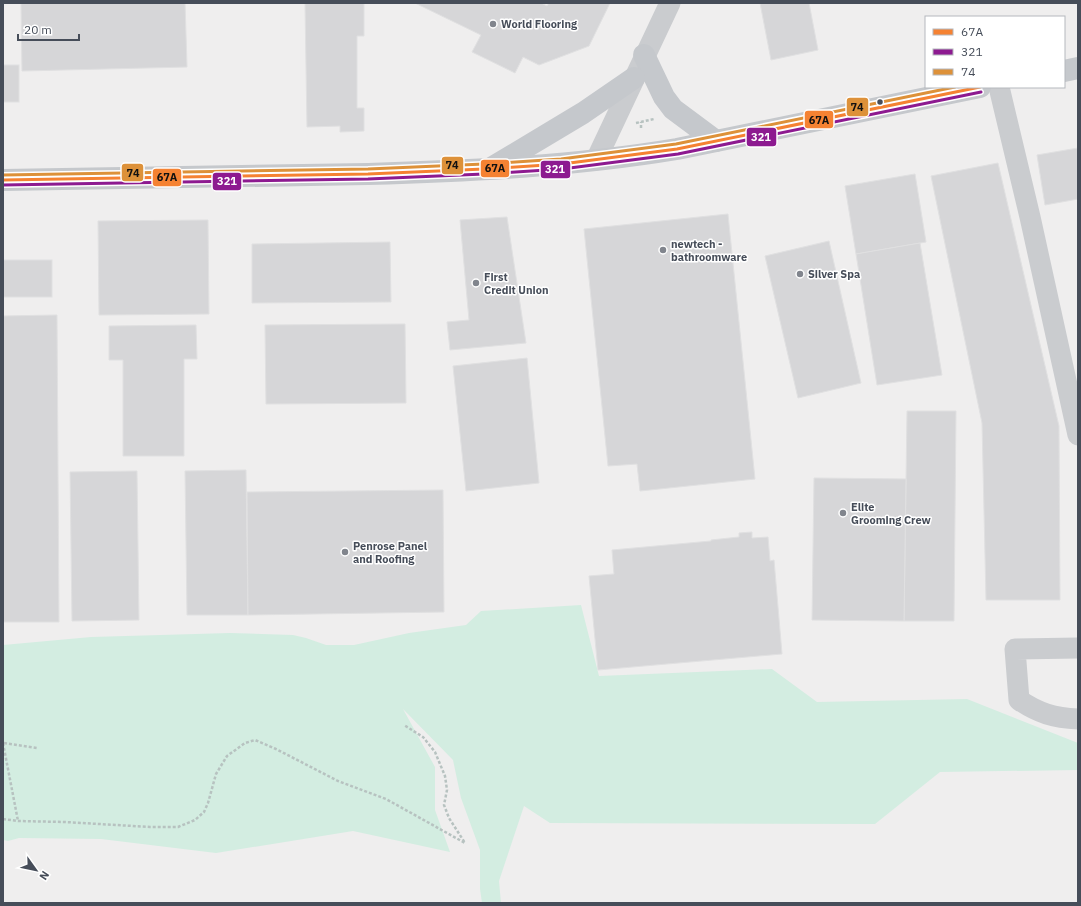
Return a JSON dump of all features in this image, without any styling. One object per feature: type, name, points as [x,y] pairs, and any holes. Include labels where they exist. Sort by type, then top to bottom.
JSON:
[{"type":"main road","points":[[644,55],[664,97],[673,109],[716,141]]},
{"type":"main road","points":[[1065,71],[1078,68]]},
{"type":"main road","points":[[491,169],[583,113],[634,78]]},
{"type":"main road","points":[[3,180],[360,175],[491,169],[596,160],[638,155],[716,141],[975,88]]},
{"type":"street","points":[[596,160],[644,55],[670,3]]},
{"type":"street","points":[[998,88],[1030,216],[1078,435]]},
{"type":"street","points":[[1078,648],[1015,649],[1019,700],[1032,709],[1048,715],[1078,719]]},
{"type":"path","points":[[636,123],[657,119]]},
{"type":"path","points":[[641,128],[642,122]]},
{"type":"path","points":[[3,819],[18,821],[178,827],[194,820],[204,812],[216,774],[227,756],[245,743],[254,740],[276,749],[338,781],[386,799],[464,843],[449,818],[444,805],[447,790],[445,776],[435,752],[423,737],[404,725]]},
{"type":"path","points":[[18,821],[3,743],[37,748]]},
{"type":"green space","points":[[581,605],[599,676],[772,669],[817,702],[967,699],[1078,743],[1078,770],[940,772],[875,824],[550,823],[524,806],[499,881],[501,903],[482,903],[480,889],[480,850],[461,798],[453,760],[403,709],[435,767],[435,810],[450,852],[353,831],[216,853],[101,839],[19,838],[8,841],[3,840],[3,645],[91,637],[230,633],[293,635],[326,645],[354,645],[409,633],[466,625],[481,611]]},
{"type":"building","points":[[21,3],[185,3],[187,67],[22,71]]},
{"type":"building","points":[[305,3],[364,3],[364,36],[357,36],[357,108],[364,108],[364,131],[340,132],[340,126],[307,127]]},
{"type":"building","points":[[415,3],[541,3],[547,6],[549,3],[610,3],[589,46],[539,65],[523,57],[515,73],[472,52],[481,35]]},
{"type":"building","points":[[760,3],[809,3],[818,50],[771,60]]},
{"type":"building","points":[[3,65],[19,65],[19,102],[3,102]]},
{"type":"building","points":[[1078,148],[1078,199],[1045,205],[1037,155]]},
{"type":"building","points":[[998,163],[1059,426],[1060,600],[986,600],[982,423],[931,176]]},
{"type":"building","points":[[915,174],[926,242],[856,254],[845,186]]},
{"type":"building","points":[[728,214],[755,479],[640,491],[637,464],[608,466],[584,229]]},
{"type":"building","points":[[507,217],[526,343],[450,350],[447,322],[469,320],[460,220]]},
{"type":"building","points":[[208,220],[209,314],[99,315],[98,221]]},
{"type":"building","points":[[829,241],[861,383],[798,398],[765,256]]},
{"type":"building","points":[[390,242],[391,302],[252,303],[252,244]]},
{"type":"building","points":[[920,243],[942,375],[877,385],[856,254]]},
{"type":"building","points":[[3,260],[52,260],[52,297],[3,297]]},
{"type":"building","points":[[57,315],[59,622],[3,622],[3,316]]},
{"type":"building","points":[[405,324],[406,403],[266,404],[265,325]]},
{"type":"building","points":[[196,325],[197,359],[184,359],[184,456],[123,456],[123,360],[109,360],[109,326]]},
{"type":"building","points":[[527,358],[539,483],[466,491],[453,366]]},
{"type":"building","points":[[907,411],[956,411],[954,621],[904,621]]},
{"type":"building","points":[[246,470],[248,615],[187,615],[185,471]]},
{"type":"building","points":[[137,471],[139,620],[72,621],[70,472]]},
{"type":"building","points":[[814,478],[906,479],[904,621],[812,620]]},
{"type":"building","name":"Penrose Panel and Roofing","points":[[443,490],[444,612],[248,615],[247,492]]},
{"type":"building","points":[[752,532],[752,538],[768,537],[770,561],[774,560],[782,654],[598,670],[589,576],[614,574],[612,550],[711,541],[739,537],[739,533]]},
{"type":"transit line","name":"74","points":[[3,175],[368,169],[561,159],[676,144],[950,88]]},
{"type":"transit line","name":"67A","points":[[3,180],[368,174],[562,164],[677,149],[975,88]]},
{"type":"transit line","name":"321","points":[[3,185],[368,179],[562,169],[678,154],[981,92]]},
{"type":"place","name":"World Flooring","points":[[493,24]]},
{"type":"place","name":"newtech - bathroomware","points":[[663,250]]},
{"type":"place","name":"Silver Spa","points":[[800,274]]},
{"type":"place","name":"First Credit Union","points":[[476,283]]},
{"type":"place","name":"Elite Grooming Crew","points":[[843,513]]},
{"type":"place","name":"Penrose Panel and Roofing","points":[[345,552]]}]
